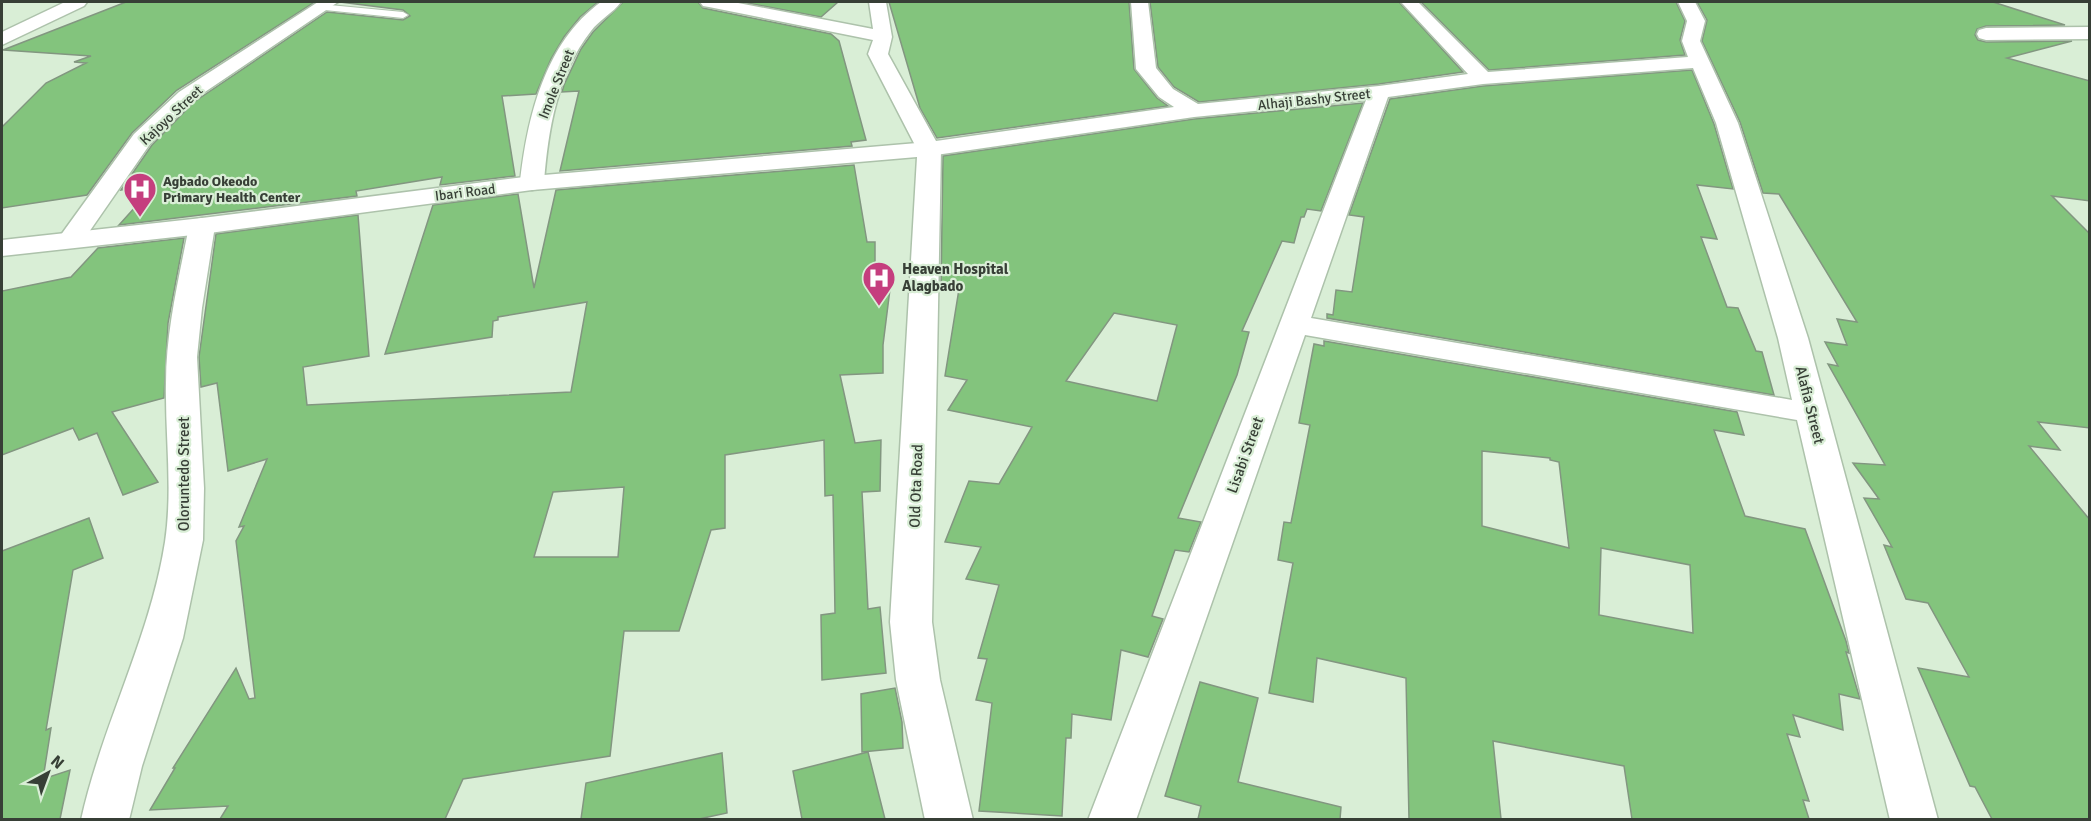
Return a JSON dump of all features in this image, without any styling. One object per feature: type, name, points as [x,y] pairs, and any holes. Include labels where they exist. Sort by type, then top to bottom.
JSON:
[{"type":"street","points":[[2,39],[78,2]]},
{"type":"street","name":"Imole Street","points":[[532,183],[539,125],[571,46],[578,31],[612,2]]},
{"type":"street","points":[[709,2],[883,37]]},
{"type":"street","points":[[878,2],[883,37],[878,54],[929,149]]},
{"type":"street","points":[[1139,2],[1146,69],[1166,93],[1194,111]]},
{"type":"street","points":[[1409,2],[1483,78]]},
{"type":"street","name":"Alafia Street","points":[[1687,2],[1696,17],[1698,26],[1691,41],[1727,123],[1793,338],[1914,819]]},
{"type":"street","name":"Kajoyo Street","points":[[71,239],[142,139],[186,96],[324,4]]},
{"type":"street","points":[[1986,34],[2090,33]]},
{"type":"street","name":"Alhaji Bashy Street","points":[[929,149],[1194,111],[1379,92],[1483,78],[1701,62]]},
{"type":"street","name":"Lisabi Street","points":[[1112,819],[1379,92]]},
{"type":"street","name":"Ibari Road","points":[[2,248],[202,226],[532,183],[929,149]]},
{"type":"street","name":"Old Ota Road","points":[[929,149],[911,622],[918,680],[949,819]]},
{"type":"street","name":"Oloruntedo Street","points":[[105,819],[110,787],[148,681],[180,566],[186,527],[183,349],[185,322],[202,226]]},
{"type":"street","points":[[1293,324],[1812,413]]},
{"type":"lane","points":[[324,4],[403,15]]},
{"type":"building","points":[[126,2],[315,2],[177,90],[132,133],[87,195],[2,208],[2,127],[46,83],[86,63],[74,62],[91,56],[3,50]]},
{"type":"building","points":[[340,2],[598,2],[580,17],[564,37],[551,59],[536,94],[502,96],[515,176],[440,185],[442,177],[356,191],[357,196],[119,225],[155,185],[121,190],[152,145],[194,102],[327,12],[403,20],[410,16],[403,10]]},
{"type":"building","points":[[623,2],[698,2],[703,8],[831,34],[839,41],[866,140],[851,142],[852,146],[560,171],[579,91],[562,92],[564,85],[581,49],[593,32]]},
{"type":"building","points":[[742,2],[838,2],[821,17]]},
{"type":"building","points":[[889,2],[1129,2],[1134,69],[1157,98],[1168,106],[937,138],[920,108]]},
{"type":"building","points":[[1150,2],[1399,2],[1463,72],[1379,84],[1199,102],[1174,87],[1158,67]]},
{"type":"building","points":[[1421,2],[1676,2],[1685,21],[1680,40],[1685,55],[1489,70]]},
{"type":"building","points":[[1697,2],[1993,2],[2065,25],[1986,26],[1977,29],[1975,35],[1978,40],[1986,42],[2072,41],[2007,58],[2090,81],[2090,201],[2052,196],[2090,234],[2090,428],[2038,422],[2060,450],[2029,446],[2090,520],[2090,819],[1992,819],[1975,787],[1970,786],[1918,668],[1969,677],[1928,603],[1906,599],[1884,545],[1892,547],[1864,498],[1879,499],[1853,463],[1885,465],[1828,364],[1838,366],[1825,342],[1847,345],[1837,319],[1857,322],[1779,194],[1763,193],[1740,122],[1702,41],[1707,20]]},
{"type":"building","points":[[1692,70],[1714,124],[1733,189],[1697,185],[1717,239],[1701,237],[1727,307],[1738,308],[1756,351],[1762,352],[1774,395],[1327,318],[1327,314],[1333,315],[1336,290],[1352,292],[1364,217],[1349,215],[1390,99],[1483,86]]},
{"type":"building","points":[[1363,103],[1321,211],[1307,209],[1304,217],[1301,217],[1294,243],[1282,241],[1242,331],[1249,332],[1237,375],[1178,518],[1201,522],[1189,552],[1175,550],[1152,616],[1163,619],[1148,657],[1121,650],[1111,720],[1072,714],[1071,738],[1066,738],[1062,816],[979,811],[992,703],[976,700],[987,659],[978,658],[999,585],[966,579],[981,547],[945,542],[969,481],[999,484],[1032,427],[948,410],[967,380],[945,376],[959,289],[941,290],[943,156],[1194,119]],"holes":[[[1114,313],[1177,325],[1157,401],[1066,381]]]},
{"type":"building","points":[[854,165],[867,242],[875,242],[875,281],[891,281],[883,345],[883,373],[840,375],[855,443],[881,440],[880,491],[862,492],[868,609],[880,607],[886,673],[822,680],[821,615],[835,613],[833,495],[825,496],[824,440],[725,455],[725,528],[711,530],[679,631],[624,631],[610,756],[463,779],[445,819],[220,819],[228,806],[150,810],[175,768],[173,768],[236,668],[249,699],[255,698],[236,541],[244,526],[239,527],[267,459],[228,471],[217,383],[201,387],[199,357],[216,234],[358,215],[369,356],[303,367],[307,405],[571,392],[587,302],[498,317],[498,320],[493,321],[492,337],[385,354],[433,205],[518,194],[534,288],[556,190]],"holes":[[[624,487],[618,557],[534,557],[553,492]]]},
{"type":"building","points":[[184,238],[168,323],[164,398],[112,412],[158,482],[123,495],[97,433],[79,440],[73,428],[2,455],[2,291],[71,277],[98,248]]},
{"type":"building","points":[[1324,341],[1737,412],[1744,435],[1714,430],[1745,516],[1805,529],[1846,641],[1849,653],[1846,652],[1860,699],[1839,694],[1843,730],[1793,715],[1800,737],[1787,734],[1809,801],[1803,800],[1809,819],[1632,819],[1624,766],[1493,741],[1501,819],[1409,819],[1406,678],[1317,658],[1313,702],[1269,693],[1293,563],[1278,560],[1284,522],[1291,523],[1310,425],[1299,423],[1314,344],[1324,346]],"holes":[[[1482,451],[1550,458],[1550,460],[1559,462],[1569,548],[1482,526]],[[1601,548],[1690,565],[1693,633],[1599,615]]]},
{"type":"building","points":[[89,518],[103,558],[73,570],[46,730],[51,728],[43,779],[70,770],[60,819],[2,819],[2,551]]},
{"type":"building","points":[[1200,682],[1258,698],[1238,782],[1341,807],[1340,819],[1198,819],[1201,806],[1165,796]]},
{"type":"building","points":[[895,688],[902,722],[903,748],[862,752],[861,694]]},
{"type":"building","points":[[868,752],[885,819],[802,819],[793,771]]},
{"type":"building","points":[[722,753],[727,813],[699,819],[581,819],[586,783]]},
{"type":"place","name":"Agbado Okeodo Primary Health Center","points":[[140,218]]},
{"type":"place","name":"Heaven Hospital Alagbado","points":[[879,307]]}]
